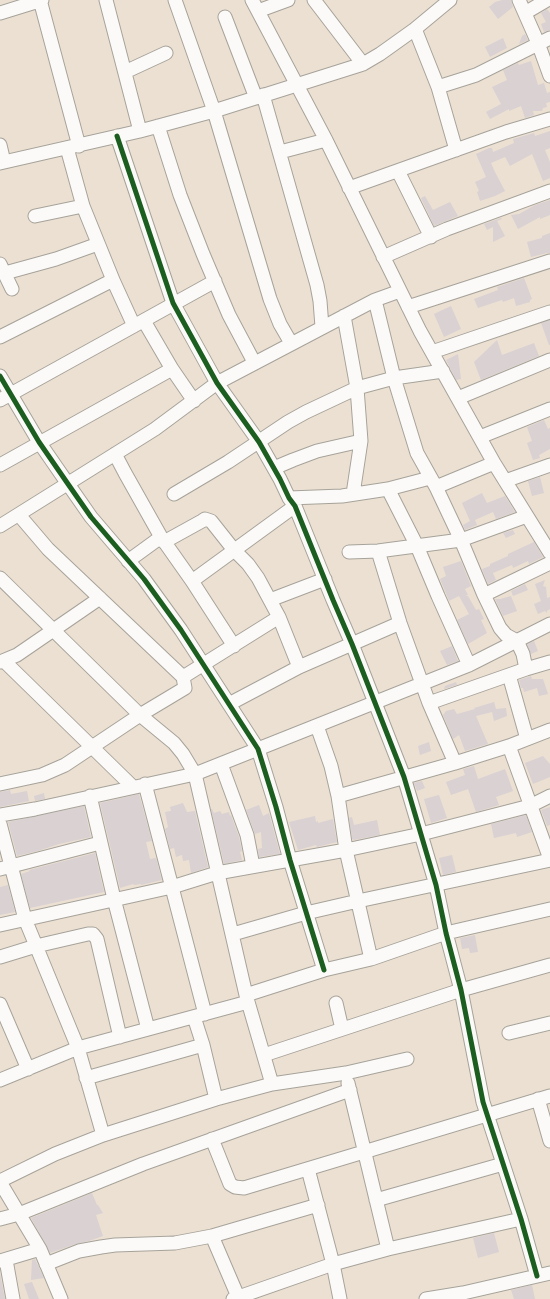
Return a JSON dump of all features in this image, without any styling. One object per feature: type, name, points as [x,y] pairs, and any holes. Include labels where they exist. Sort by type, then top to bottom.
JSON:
[{"type":"street","points":[[0,13],[41,0],[73,147],[83,206],[113,280],[139,324],[194,401]]},
{"type":"street","points":[[106,0],[140,131]]},
{"type":"street","points":[[175,0],[214,111],[270,298],[280,324],[291,343]]},
{"type":"street","points":[[288,0],[255,5],[326,140],[383,257],[432,352],[494,463],[550,553]]},
{"type":"street","points":[[314,0],[363,64]]},
{"type":"street","points":[[0,145],[2,163],[140,131],[214,111],[363,64],[415,29],[450,0]]},
{"type":"street","points":[[519,0],[525,13],[544,41],[550,72]]},
{"type":"street","points":[[525,13],[547,0]]},
{"type":"street","points":[[225,16],[260,97],[280,152],[317,285],[322,327]]},
{"type":"street","points":[[415,29],[438,87],[456,150]]},
{"type":"street","points":[[438,87],[476,75],[544,41]]},
{"type":"street","points":[[124,72],[166,53]]},
{"type":"street","points":[[349,188],[506,132],[550,119]]},
{"type":"street","points":[[158,126],[180,195],[229,315],[254,362]]},
{"type":"street","points":[[118,136],[173,303],[217,383],[260,442],[292,502],[352,644],[404,777],[436,885],[446,933],[461,990],[483,1102],[521,1219],[537,1276]]},
{"type":"street","points":[[280,152],[326,140]]},
{"type":"street","points":[[398,171],[431,237]]},
{"type":"street","points":[[383,257],[447,229],[550,191]]},
{"type":"street","points":[[35,216],[83,206]]},
{"type":"street","points":[[12,289],[2,269],[56,259],[98,244]]},
{"type":"street","points":[[408,307],[550,261]]},
{"type":"street","points":[[0,337],[113,280]]},
{"type":"street","points":[[5,397],[215,281]]},
{"type":"street","points":[[0,526],[155,430],[217,383],[254,362],[375,300],[400,290]]},
{"type":"street","points":[[375,300],[394,378],[417,453],[461,540],[484,595],[500,628],[506,635],[517,641],[525,660],[526,669]]},
{"type":"street","points":[[432,352],[550,312]]},
{"type":"street","points":[[344,316],[357,388],[361,441],[353,494]]},
{"type":"street","points":[[458,398],[550,360]]},
{"type":"street","points":[[0,464],[172,370]]},
{"type":"street","points":[[174,494],[260,442],[288,422],[357,388],[394,378],[443,371]]},
{"type":"street","points":[[0,376],[5,397],[39,442],[91,517],[144,579],[182,630],[258,749],[324,970]]},
{"type":"street","points":[[480,437],[550,409]]},
{"type":"street","points":[[274,468],[318,451],[361,441]]},
{"type":"street","points":[[115,454],[163,540],[192,581],[234,646]]},
{"type":"street","points":[[192,581],[234,550],[292,502],[433,483],[494,463]]},
{"type":"street","points":[[505,481],[549,469]]},
{"type":"street","points":[[388,489],[417,546],[469,665]]},
{"type":"street","points":[[0,784],[42,775],[65,765],[140,715],[185,688],[183,677],[48,549],[19,515]]},
{"type":"street","points":[[349,552],[378,551],[461,540],[527,516]]},
{"type":"street","points":[[128,561],[163,540],[202,520],[209,520],[248,564],[258,578],[279,617],[299,667]]},
{"type":"street","points":[[378,551],[400,623],[429,703],[455,763]]},
{"type":"street","points":[[484,595],[550,563]]},
{"type":"street","points":[[0,578],[140,715],[174,743],[183,754],[195,774],[247,998],[272,1084]]},
{"type":"street","points":[[270,600],[325,579]]},
{"type":"street","points":[[100,598],[17,655],[2,662],[93,747],[139,785],[172,887],[199,1016],[203,1045],[216,1099]]},
{"type":"street","points":[[183,677],[279,617]]},
{"type":"street","points":[[229,704],[299,667],[400,623]]},
{"type":"street","points":[[0,815],[195,774],[469,665],[550,624]]},
{"type":"street","points":[[429,703],[526,669],[550,664]]},
{"type":"street","points":[[509,675],[527,739]]},
{"type":"street","points":[[316,726],[331,766],[338,796],[346,850],[371,959]]},
{"type":"street","points":[[338,796],[455,763],[509,746],[550,730]]},
{"type":"street","points":[[233,934],[306,913],[550,859],[509,746]]},
{"type":"street","points":[[220,764],[247,835],[253,866]]},
{"type":"street","points":[[90,796],[100,843],[148,1029]]},
{"type":"street","points":[[0,925],[172,887],[218,873],[346,850],[421,834],[530,806],[550,796]]},
{"type":"street","points":[[0,824],[6,868],[25,919],[78,1048],[103,1135]]},
{"type":"street","points":[[6,868],[100,843]]},
{"type":"street","points":[[0,1080],[78,1048],[199,1016],[324,970],[371,959],[446,933],[550,909]]},
{"type":"street","points":[[0,957],[36,946],[93,934],[96,939],[120,1037]]},
{"type":"street","points":[[264,1055],[461,990],[550,965]]},
{"type":"street","points":[[336,1003],[342,1029]]},
{"type":"street","points":[[0,1004],[28,1069]]},
{"type":"street","points":[[509,1033],[550,1023]]},
{"type":"street","points":[[86,1078],[203,1045]]},
{"type":"street","points":[[61,1299],[40,1250],[0,1181],[55,1154],[103,1135],[216,1099],[272,1084],[346,1073],[407,1059]]},
{"type":"street","points":[[346,1073],[388,1249]]},
{"type":"street","points":[[0,1219],[18,1214],[143,1164],[350,1090]]},
{"type":"street","points":[[212,1140],[230,1184],[235,1187],[244,1188],[544,1098],[550,1141]]},
{"type":"street","points":[[376,1200],[503,1164]]},
{"type":"street","points":[[308,1169],[333,1264],[340,1299]]},
{"type":"street","points":[[46,1264],[79,1251],[101,1247],[115,1245],[175,1243],[212,1236],[318,1205]]},
{"type":"street","points":[[212,1236],[237,1298],[333,1264],[388,1249],[521,1219]]},
{"type":"street","points":[[13,1299],[3,1261],[40,1250]]},
{"type":"street","points":[[426,1299],[463,1293],[550,1274]]},
{"type":"building","points":[[511,0],[513,7],[498,19],[489,7],[495,2]]},
{"type":"building","points":[[547,9],[550,13],[550,30],[544,32],[541,24],[546,22],[541,13]]},
{"type":"building","points":[[525,34],[528,40],[519,44],[522,36]]},
{"type":"building","points":[[503,38],[507,48],[490,57],[485,47]]},
{"type":"building","points":[[531,61],[538,85],[544,83],[547,93],[550,92],[550,102],[546,103],[547,107],[543,108],[542,111],[533,111],[534,115],[525,118],[521,106],[509,111],[509,109],[490,119],[486,112],[501,104],[492,87],[507,80],[503,70],[518,63],[519,65]]},
{"type":"building","points":[[550,131],[550,148],[545,150],[550,162],[550,178],[543,181],[532,154],[510,166],[505,157],[491,163],[505,191],[480,201],[477,192],[479,191],[475,182],[486,177],[476,154],[489,148],[492,148],[493,152],[514,143],[513,139],[534,133],[535,136]]},
{"type":"building","points":[[425,196],[433,210],[450,202],[458,216],[434,226],[421,198]]},
{"type":"building","points":[[550,200],[550,215],[540,219],[540,217],[518,229],[511,215],[519,214],[535,205]]},
{"type":"building","points":[[501,218],[502,219],[497,221],[505,236],[493,242],[493,227],[487,230],[484,224]]},
{"type":"building","points":[[550,233],[550,253],[531,257],[527,242],[542,238],[542,236]]},
{"type":"building","points":[[524,278],[532,299],[530,302],[516,306],[514,298],[503,302],[502,300],[478,308],[474,299],[498,290],[497,287]]},
{"type":"building","points":[[451,306],[461,329],[444,337],[434,314]]},
{"type":"building","points":[[550,320],[550,345],[549,345],[541,323]]},
{"type":"building","points":[[497,340],[502,355],[534,343],[539,356],[481,380],[474,362]]},
{"type":"building","points":[[458,354],[461,379],[456,380],[446,360]]},
{"type":"building","points":[[544,420],[548,429],[550,428],[550,449],[539,455],[540,458],[533,460],[527,443],[532,441],[527,427]]},
{"type":"building","points":[[540,477],[544,493],[532,496],[528,481]]},
{"type":"building","points":[[482,493],[487,503],[505,496],[515,512],[496,519],[493,512],[475,520],[477,525],[465,530],[463,525],[470,521],[462,503]]},
{"type":"building","points":[[513,530],[515,534],[506,538],[503,533]]},
{"type":"building","points":[[534,542],[543,557],[529,564],[528,561],[513,568],[512,565],[493,573],[496,580],[488,584],[482,569],[508,556],[508,554]]},
{"type":"building","points":[[461,561],[471,586],[465,589],[468,595],[465,596],[468,596],[476,610],[479,609],[484,619],[481,620],[487,633],[468,644],[457,620],[469,614],[459,596],[449,601],[440,579],[446,576],[443,567]]},
{"type":"building","points":[[545,580],[543,586],[546,587],[547,598],[550,597],[550,609],[547,613],[545,611],[538,614],[534,604],[541,601],[535,584]]},
{"type":"building","points":[[525,584],[528,590],[513,596],[511,591]]},
{"type":"building","points":[[511,596],[517,611],[503,616],[495,599]]},
{"type":"building","points":[[534,641],[538,651],[531,654],[527,644]]},
{"type":"building","points":[[452,646],[458,661],[447,665],[440,651]]},
{"type":"building","points":[[531,676],[532,679],[543,679],[548,694],[539,696],[537,688],[524,692],[523,688],[521,688],[519,680]]},
{"type":"building","points":[[456,682],[457,685],[444,689],[445,686]]},
{"type":"building","points":[[494,702],[496,709],[506,708],[507,716],[494,721],[492,712],[476,716],[488,744],[465,751],[459,735],[453,739],[443,715],[446,711],[454,709],[457,714]]},
{"type":"building","points":[[429,742],[431,751],[420,755],[418,746]]},
{"type":"building","points":[[543,756],[550,764],[550,777],[533,784],[525,763]]},
{"type":"building","points":[[474,766],[478,779],[505,769],[513,791],[496,797],[499,805],[476,812],[468,789],[451,795],[446,782],[465,775],[463,769]]},
{"type":"building","points":[[422,781],[425,788],[417,791],[414,783]]},
{"type":"building","points":[[10,790],[11,794],[27,791],[29,801],[0,807],[0,792]]},
{"type":"building","points":[[44,793],[45,799],[35,801],[34,796]]},
{"type":"building","points":[[139,794],[152,841],[146,842],[150,859],[156,858],[162,880],[141,885],[133,884],[120,888],[100,803]]},
{"type":"building","points":[[439,795],[447,818],[431,823],[424,799]]},
{"type":"building","points":[[183,803],[187,812],[195,811],[208,867],[191,873],[189,860],[183,861],[182,855],[176,857],[174,848],[170,849],[165,829],[168,827],[165,812],[171,811],[170,807]]},
{"type":"building","points":[[259,805],[263,816],[269,813],[280,854],[259,857],[258,849],[262,848],[261,832],[255,834],[246,810]]},
{"type":"building","points":[[84,806],[91,837],[17,856],[8,822]]},
{"type":"building","points":[[550,807],[550,825],[547,826],[541,810]]},
{"type":"building","points":[[211,809],[214,813],[220,811],[222,814],[229,812],[230,816],[231,815],[239,837],[242,860],[224,864]]},
{"type":"building","points":[[526,815],[532,832],[517,837],[516,833],[494,838],[491,824]]},
{"type":"building","points":[[315,816],[316,822],[318,821],[318,823],[333,819],[337,842],[317,847],[316,845],[298,850],[289,822]]},
{"type":"building","points":[[352,817],[354,825],[377,820],[380,835],[354,840],[352,839],[349,818]]},
{"type":"building","points":[[95,853],[104,892],[30,908],[21,874],[30,871],[29,870]]},
{"type":"building","points":[[452,855],[456,872],[443,875],[439,858]]},
{"type":"building","points":[[8,885],[15,912],[0,915],[0,887]]},
{"type":"building","points":[[475,935],[478,952],[470,953],[469,948],[462,949],[460,938]]},
{"type":"building","points":[[92,1193],[97,1205],[103,1213],[96,1215],[103,1236],[50,1253],[31,1218]]},
{"type":"building","points":[[494,1233],[499,1252],[478,1258],[473,1238]]},
{"type":"building","points":[[35,1259],[44,1278],[31,1280],[32,1260]]},
{"type":"building","points":[[0,1273],[5,1299],[0,1299]]},
{"type":"building","points":[[32,1282],[39,1299],[29,1299],[24,1284]]},
{"type":"building","points":[[532,1285],[535,1299],[514,1299],[511,1290]]},
{"type":"cycle path","points":[[117,136],[173,303],[217,383],[259,442],[289,498],[295,506],[352,644],[404,777],[436,885],[446,933],[461,990],[483,1102],[521,1219],[537,1276]]},
{"type":"cycle path","points":[[0,376],[39,442],[68,484],[91,517],[144,579],[181,630],[258,749],[324,970]]}]
